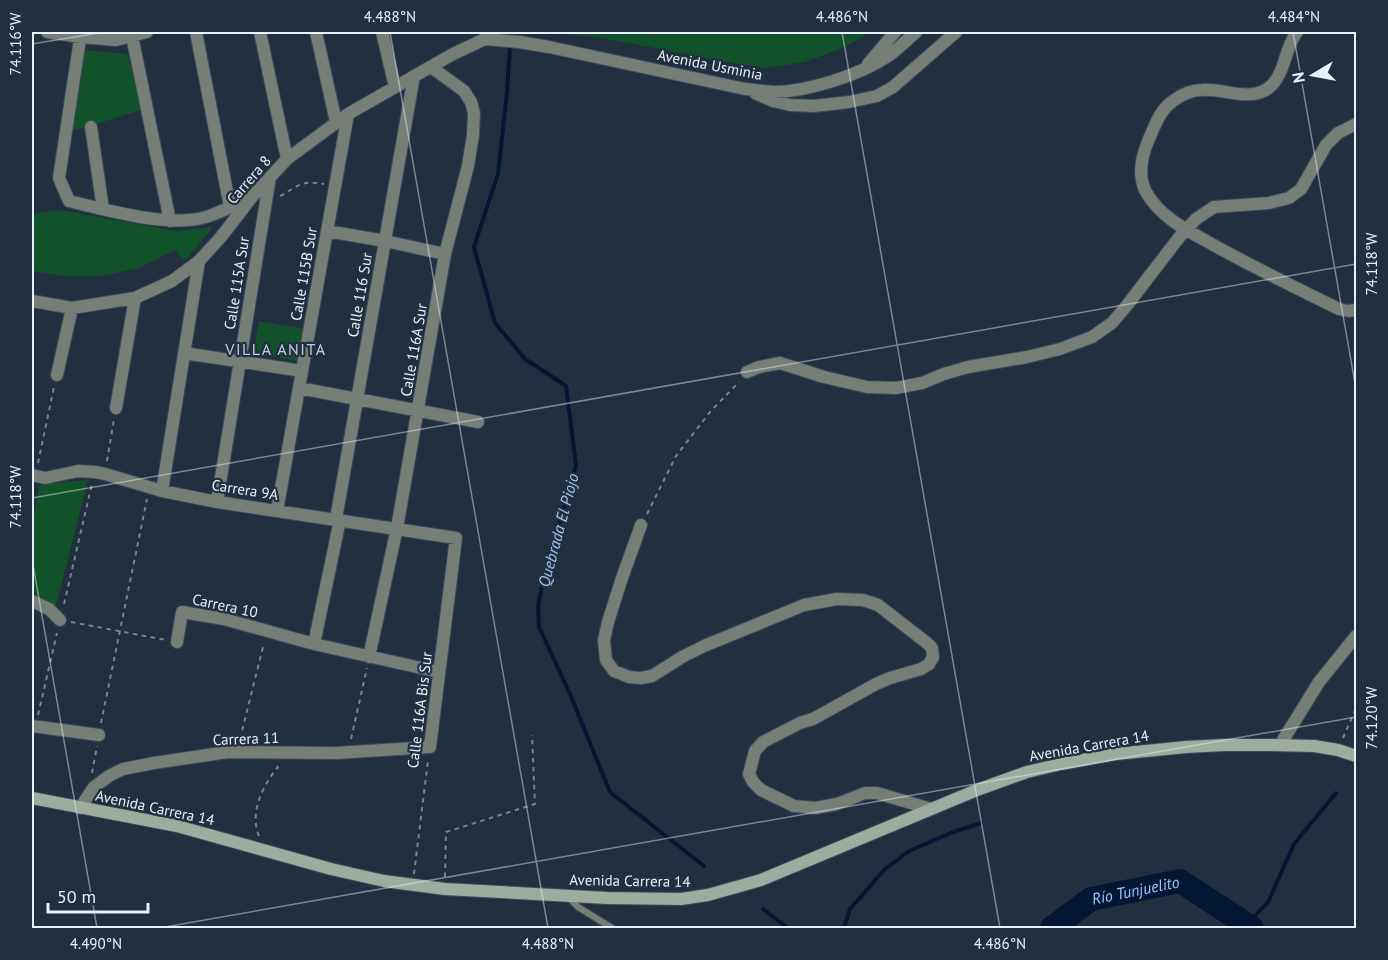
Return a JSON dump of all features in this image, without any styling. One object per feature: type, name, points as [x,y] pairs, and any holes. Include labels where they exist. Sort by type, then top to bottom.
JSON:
[{"type":"main road","name":"Avenida Carrera 14","points":[[32,798],[177,826],[356,875],[413,886],[607,898],[681,898],[708,895],[761,880],[1000,781],[1062,764],[1116,754],[1224,745],[1314,746],[1356,756]]},
{"type":"street","points":[[47,32],[80,34],[105,40],[147,32]]},
{"type":"street","points":[[196,32],[230,207]]},
{"type":"street","points":[[260,32],[287,159]]},
{"type":"street","points":[[316,32],[336,122]]},
{"type":"street","points":[[382,32],[395,87]]},
{"type":"street","points":[[863,69],[895,32]]},
{"type":"street","name":"Avenida Usminia","points":[[484,35],[745,89],[772,92],[827,83],[863,69],[886,58],[916,32]]},
{"type":"street","points":[[745,89],[773,101],[790,105],[849,102],[877,96],[893,87],[956,32]]},
{"type":"street","points":[[1297,32],[1293,36],[1278,78],[1265,90],[1252,94],[1194,91],[1172,101],[1162,110],[1140,166],[1142,181],[1145,191],[1157,206],[1186,229],[1331,306],[1348,311],[1356,310]]},
{"type":"street","points":[[80,34],[58,178],[69,201],[170,221],[205,217],[251,198]]},
{"type":"street","points":[[128,35],[170,221]]},
{"type":"street","name":"Carrera 8","points":[[32,301],[72,308],[135,298],[172,280],[199,261],[287,159],[348,114],[484,35]]},
{"type":"street","name":"Calle 116A Sur","points":[[369,657],[397,528],[445,254],[474,135],[474,113],[471,102],[464,91],[430,67]]},
{"type":"street","name":"Calle 116 Sur","points":[[314,644],[338,520],[414,76]]},
{"type":"street","name":"Calle 115B Sur","points":[[277,511],[348,114]]},
{"type":"street","points":[[747,372],[780,363],[867,387],[896,388],[922,383],[968,368],[1060,349],[1092,337],[1112,323],[1196,219],[1214,207],[1269,203],[1289,198],[1301,189],[1326,145],[1338,132],[1356,124]]},
{"type":"street","points":[[92,127],[103,209]]},
{"type":"street","name":"Calle 115A Sur","points":[[217,502],[270,176]]},
{"type":"street","points":[[327,231],[445,254]]},
{"type":"street","points":[[162,491],[199,261]]},
{"type":"street","points":[[116,408],[135,298]]},
{"type":"street","points":[[57,375],[72,308]]},
{"type":"street","points":[[184,353],[302,371]]},
{"type":"street","points":[[299,388],[478,422]]},
{"type":"street","name":"Carrera 9A","points":[[33,476],[45,478],[78,471],[100,473],[162,491],[217,502],[456,538]]},
{"type":"street","points":[[641,525],[622,578],[604,640],[606,660],[615,671],[629,678],[652,676],[704,646],[804,605],[851,598],[878,605],[920,636],[932,648],[933,657],[929,664],[921,669],[883,681],[813,719],[763,742],[754,751],[749,774],[761,790],[794,806],[816,808],[837,804],[865,793],[877,793],[932,809]]},
{"type":"street","name":"Calle 116A Bis Sur","points":[[430,747],[456,538]]},
{"type":"street","points":[[32,601],[49,609],[60,620]]},
{"type":"street","name":"Carrera 10","points":[[177,642],[182,612],[224,619],[314,644],[439,672]]},
{"type":"street","points":[[1280,745],[1319,682],[1356,636]]},
{"type":"street","points":[[33,726],[99,735]]},
{"type":"street","name":"Carrera 11","points":[[80,808],[94,787],[109,776],[123,769],[165,761],[228,752],[348,752],[430,747]]},
{"type":"lane","points":[[567,895],[578,907],[612,928]]},
{"type":"path","points":[[266,200],[277,197],[301,183],[315,182],[335,186]]},
{"type":"path","points":[[641,525],[676,456],[710,412],[747,372]]},
{"type":"path","points":[[33,476],[57,375]]},
{"type":"path","points":[[33,726],[116,408]]},
{"type":"path","points":[[87,797],[149,487]]},
{"type":"path","points":[[60,620],[177,642]]},
{"type":"path","points":[[237,752],[267,631]]},
{"type":"path","points":[[348,752],[369,657]]},
{"type":"path","points":[[1338,750],[1356,708]]},
{"type":"path","points":[[445,889],[446,832],[535,804],[532,735]]},
{"type":"path","name":"Calle 116A Bis Sur","points":[[413,886],[430,747]]},
{"type":"path","points":[[265,752],[278,767],[269,777],[256,807],[256,829],[266,849]]},
{"type":"green space","points":[[545,32],[870,32],[847,46],[805,62],[766,68],[602,38]]},
{"type":"green space","points":[[84,50],[128,54],[141,110],[73,131]]},
{"type":"green space","points":[[60,210],[175,231],[213,227],[185,261],[175,250],[137,269],[100,276],[64,276],[32,271],[32,214]]},
{"type":"green space","points":[[259,321],[304,329],[298,361],[253,353]]},
{"type":"green space","points":[[88,480],[56,607],[32,595],[32,522],[40,484]]},
{"type":"waterway","name":"Quebrada El Piojo","points":[[511,32],[498,174],[474,247],[495,323],[525,359],[566,386],[576,465],[542,586],[538,606],[539,627],[570,694],[610,792],[704,866]]},
{"type":"waterway","points":[[1242,922],[1254,917],[1268,902],[1294,844],[1336,793]]},
{"type":"waterway","points":[[844,928],[850,909],[885,869],[909,851],[981,823]]},
{"type":"waterway","name":"Río Tunjuelito","points":[[1052,928],[1091,899],[1180,881],[1252,928]]},
{"type":"waterway","name":"Quebrada El Piojo","points":[[763,909],[788,928]]},
{"type":"district","name":"VILLA ANITA","points":[[276,349]]}]
